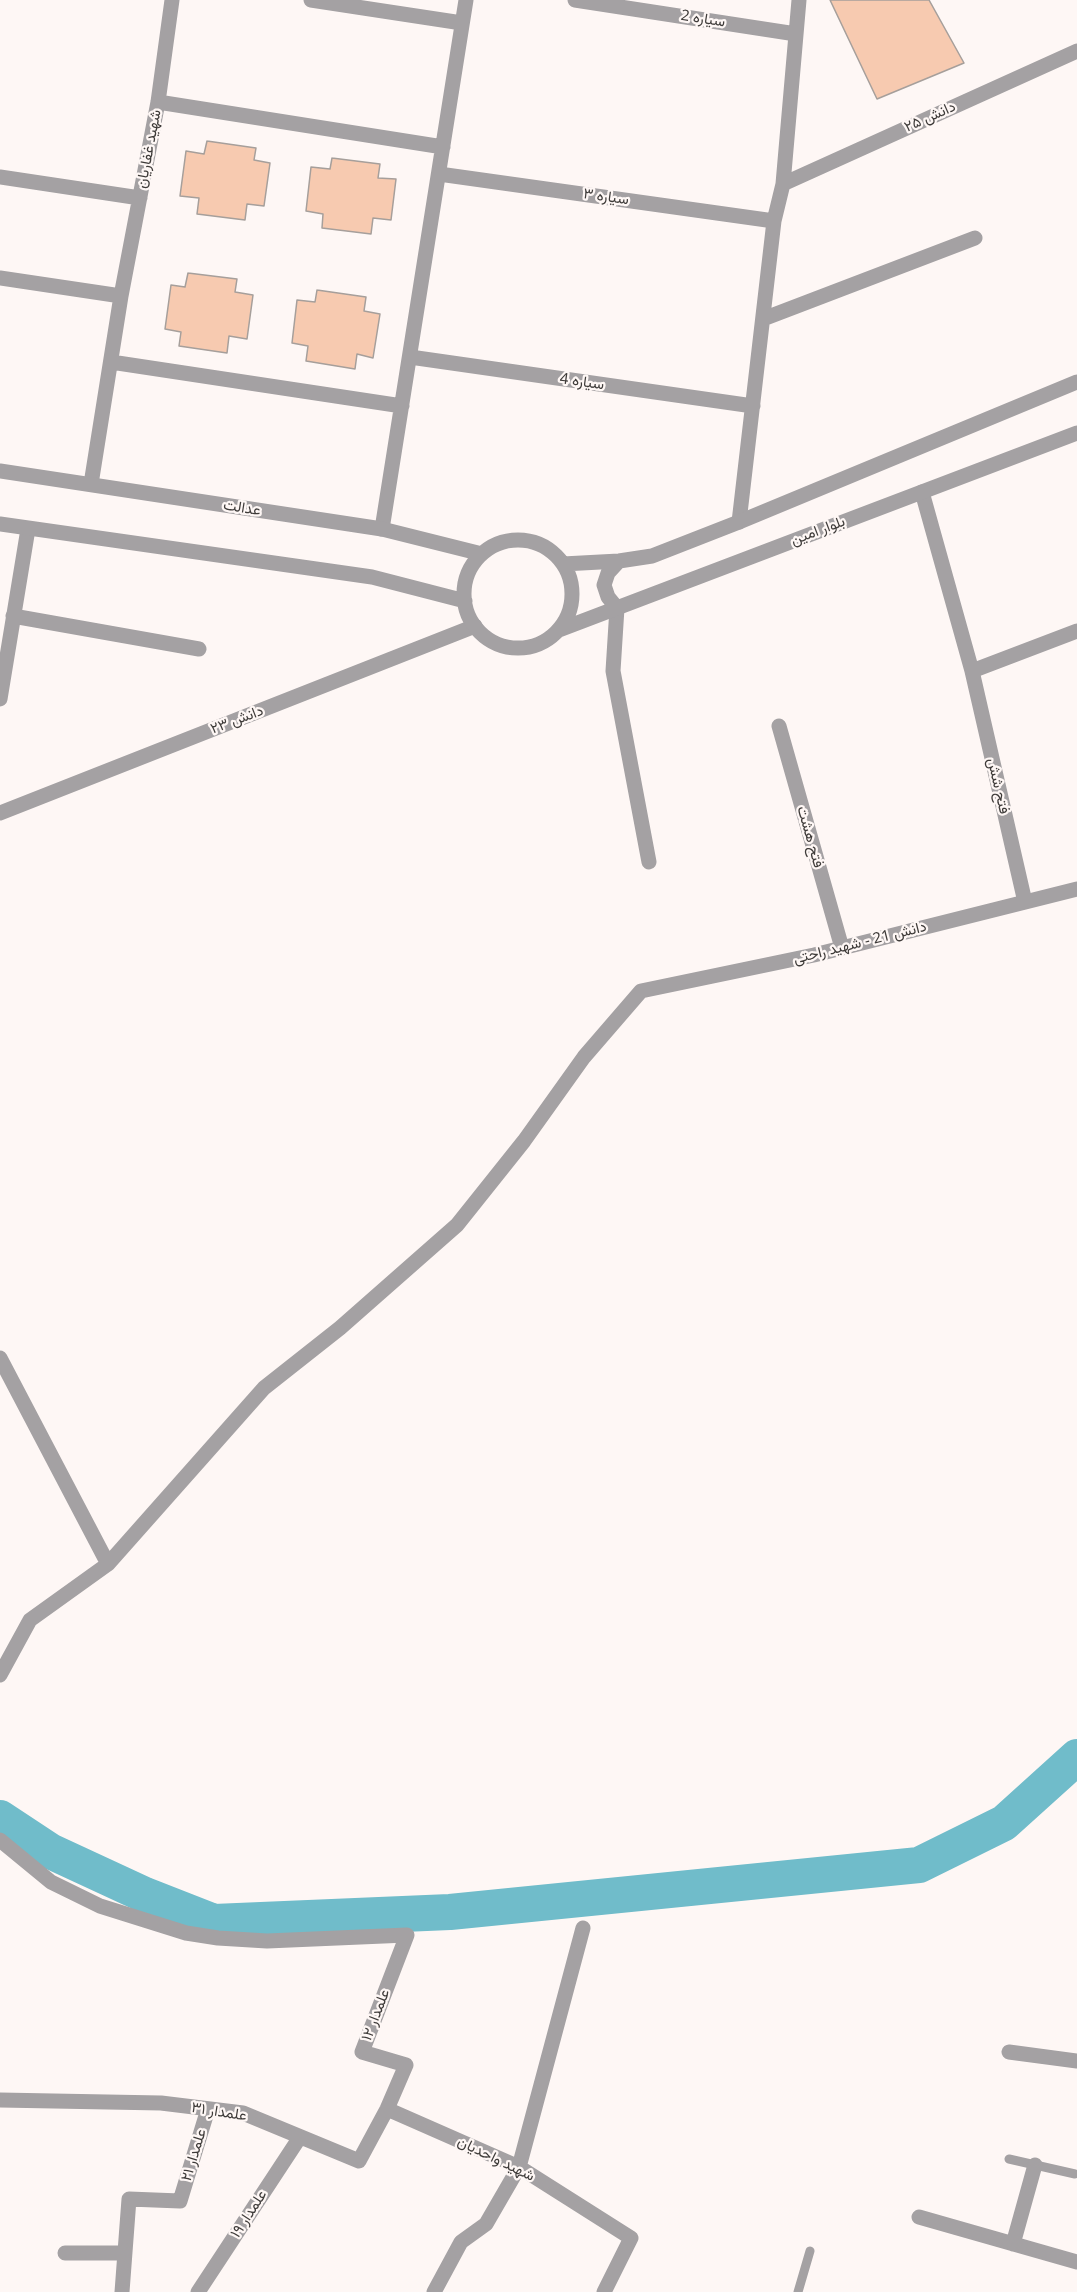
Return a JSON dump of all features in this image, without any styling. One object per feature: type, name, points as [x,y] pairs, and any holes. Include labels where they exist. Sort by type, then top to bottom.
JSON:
[{"type":"street","name":"شهید غفاریان","points":[[91,484],[121,296],[158,102],[172,0]]},
{"type":"street","points":[[311,0],[462,23]]},
{"type":"street","points":[[382,529],[466,0]]},
{"type":"street","name":"سیاره 2","points":[[575,0],[796,34]]},
{"type":"street","points":[[739,522],[774,221],[783,184],[799,0]]},
{"type":"street","name":"دانش ۲۵","points":[[783,184],[1077,51]]},
{"type":"street","points":[[158,102],[443,147]]},
{"type":"street","name":"سیاره ۳","points":[[438,174],[774,221]]},
{"type":"street","points":[[0,177],[140,198]]},
{"type":"street","points":[[763,319],[975,238]]},
{"type":"street","points":[[0,278],[121,296]]},
{"type":"street","name":"سیاره 4","points":[[410,357],[753,406]]},
{"type":"street","points":[[111,362],[402,406]]},
{"type":"street","points":[[562,564],[619,561],[652,556],[1077,382]]},
{"type":"street","name":"بلوار امین","points":[[559,630],[1077,433]]},
{"type":"street","name":"عدالت","points":[[0,471],[382,529],[482,554]]},
{"type":"street","name":"فتح شش","points":[[922,492],[972,671],[1025,902]]},
{"type":"street","points":[[0,524],[372,577],[465,601]]},
{"type":"street","points":[[0,699],[2,675],[28,529]]},
{"type":"street","points":[[505,542],[531,542],[548,550],[562,564],[571,584],[572,595],[566,619],[559,630],[536,645],[523,648],[496,643],[484,636],[468,614],[464,588],[473,564],[482,554],[493,546],[505,542]]},
{"type":"street","points":[[619,561],[608,573],[604,585],[608,597],[617,608],[613,671],[649,862]]},
{"type":"street","points":[[14,616],[199,649]]},
{"type":"street","name":"دانش ۲۳","points":[[0,813],[475,626]]},
{"type":"street","points":[[972,671],[1077,631]]},
{"type":"street","name":"فتح هشت","points":[[778,726],[842,948]]},
{"type":"street","name":"دانش 21 - شهید راحتی","points":[[108,1564],[264,1388],[340,1328],[458,1225],[524,1141],[584,1057],[641,991],[842,948],[1077,889]]},
{"type":"street","points":[[0,1358],[108,1564],[30,1620],[0,1675]]},
{"type":"street","name":"علمدار ۱۲","points":[[0,1840],[51,1882],[100,1906],[186,1933],[218,1938],[267,1941],[407,1935],[362,2052],[406,2065]]},
{"type":"street","points":[[434,2292],[461,2242],[486,2224],[519,2167],[583,1928]]},
{"type":"street","points":[[1009,2052],[1077,2061]]},
{"type":"street","name":"علمدار ۳۱","points":[[0,2100],[161,2103],[243,2113],[359,2161],[387,2109],[406,2065]]},
{"type":"street","name":"علمدار ۲۱","points":[[125,2253],[129,2199],[180,2201],[208,2109]]},
{"type":"street","name":"شهید واحدیان","points":[[387,2109],[519,2167],[631,2238],[604,2292]]},
{"type":"street","name":"علمدار ۱۹","points":[[198,2292],[300,2137]]},
{"type":"street","points":[[1013,2244],[1035,2165]]},
{"type":"street","points":[[920,2217],[1077,2262]]},
{"type":"street","points":[[64,2253],[125,2253],[122,2292]]},
{"type":"lane","points":[[1009,2159],[1075,2174]]},
{"type":"lane","points":[[798,2292],[810,2251]]},
{"type":"building","points":[[830,0],[929,0],[964,63],[877,99]]},
{"type":"building","points":[[207,141],[256,148],[254,160],[270,163],[264,206],[247,204],[245,220],[197,214],[199,198],[180,196],[186,151],[204,154]]},
{"type":"building","points":[[332,158],[380,164],[378,178],[396,179],[391,220],[373,218],[371,234],[322,228],[323,214],[306,211],[311,167],[330,169]]},
{"type":"building","points":[[188,273],[237,279],[235,292],[253,295],[247,339],[229,336],[227,353],[179,346],[181,332],[165,329],[171,285],[185,287]]},
{"type":"building","points":[[317,290],[366,297],[364,311],[380,314],[373,358],[357,354],[355,369],[306,361],[308,346],[292,343],[297,300],[315,302]]},
{"type":"waterway","points":[[0,1818],[50,1851],[145,1895],[214,1922],[450,1912],[919,1865],[1004,1823],[1077,1757]]}]
